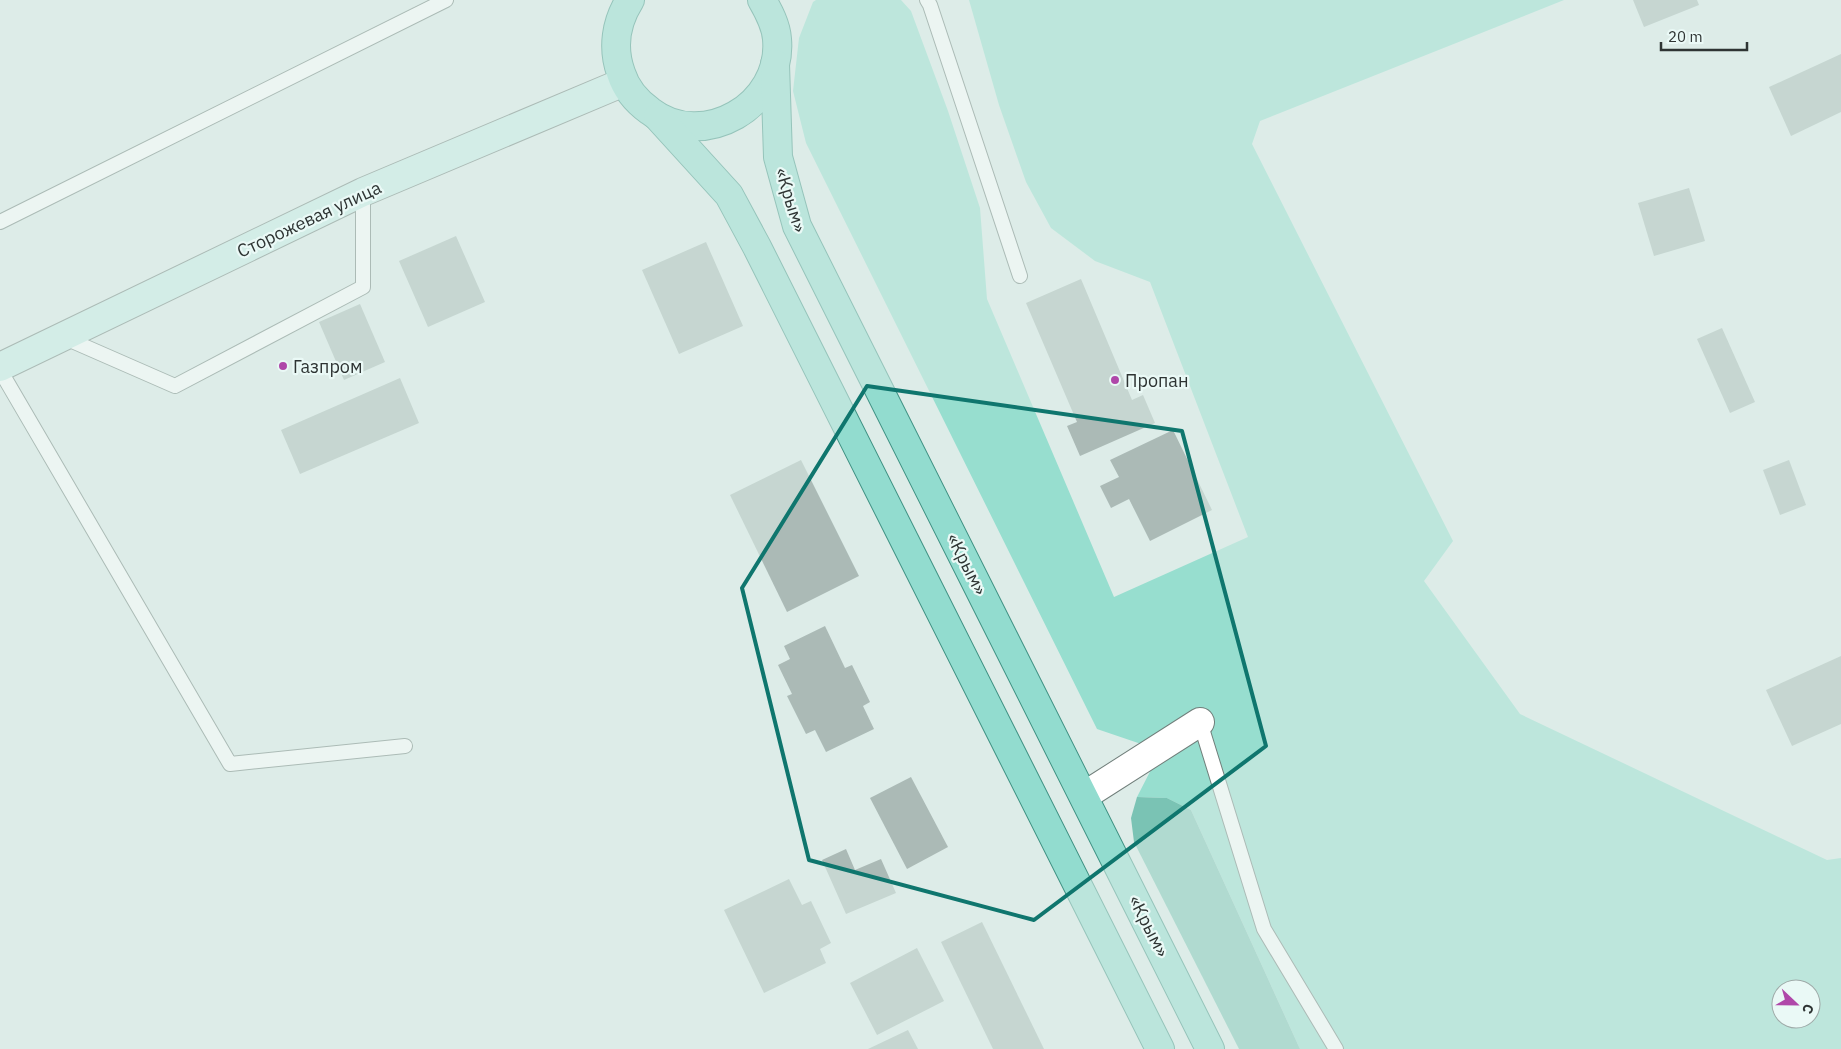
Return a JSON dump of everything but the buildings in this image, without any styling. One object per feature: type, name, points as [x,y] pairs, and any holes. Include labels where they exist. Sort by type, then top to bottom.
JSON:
[{"type":"main road","points":[[629,0],[620,20],[616,41],[617,62],[624,82],[638,102],[658,117],[729,195],[757,247],[1160,1049]]},
{"type":"main road","points":[[658,117],[681,125],[706,126],[729,119],[750,106],[766,87],[775,64],[777,39],[771,14],[762,0]]},
{"type":"main road","name":"«Крым»","points":[[775,64],[778,157],[797,226],[1210,1049]]},
{"type":"main road","name":"Сторожевая улица","points":[[0,368],[363,192],[624,82]]},
{"type":"street","points":[[1084,796],[1200,722]]},
{"type":"lane","points":[[0,222],[446,0]]},
{"type":"lane","points":[[927,0],[930,4],[1020,276]]},
{"type":"lane","points":[[63,338],[175,386],[363,287],[363,192]]},
{"type":"lane","points":[[0,368],[230,764],[405,746]]},
{"type":"lane","points":[[1200,722],[1264,928],[1336,1049]]},
{"type":"highlighted area","points":[[867,386],[1182,431],[1266,746],[1034,920],[809,860],[742,588]]},
{"type":"green space","points":[[816,0],[901,0],[911,11],[948,111],[980,208],[987,299],[1114,597],[1248,537],[1150,282],[1095,261],[1051,228],[1026,182],[999,105],[969,0],[1564,0],[1260,121],[1252,144],[1453,541],[1424,581],[1520,714],[1827,860],[1841,858],[1841,1049],[1300,1049],[1191,810],[1167,798],[1137,797],[1157,758],[1147,746],[1097,729],[806,143],[793,91],[799,38],[813,2]]},
{"type":"green space","points":[[1137,797],[1167,798],[1191,810],[1300,1049],[1239,1049],[1134,842],[1131,818]]},
{"type":"place","name":"Газпром","points":[[283,366]]},
{"type":"place","name":"Пропан","points":[[1115,380]]}]
